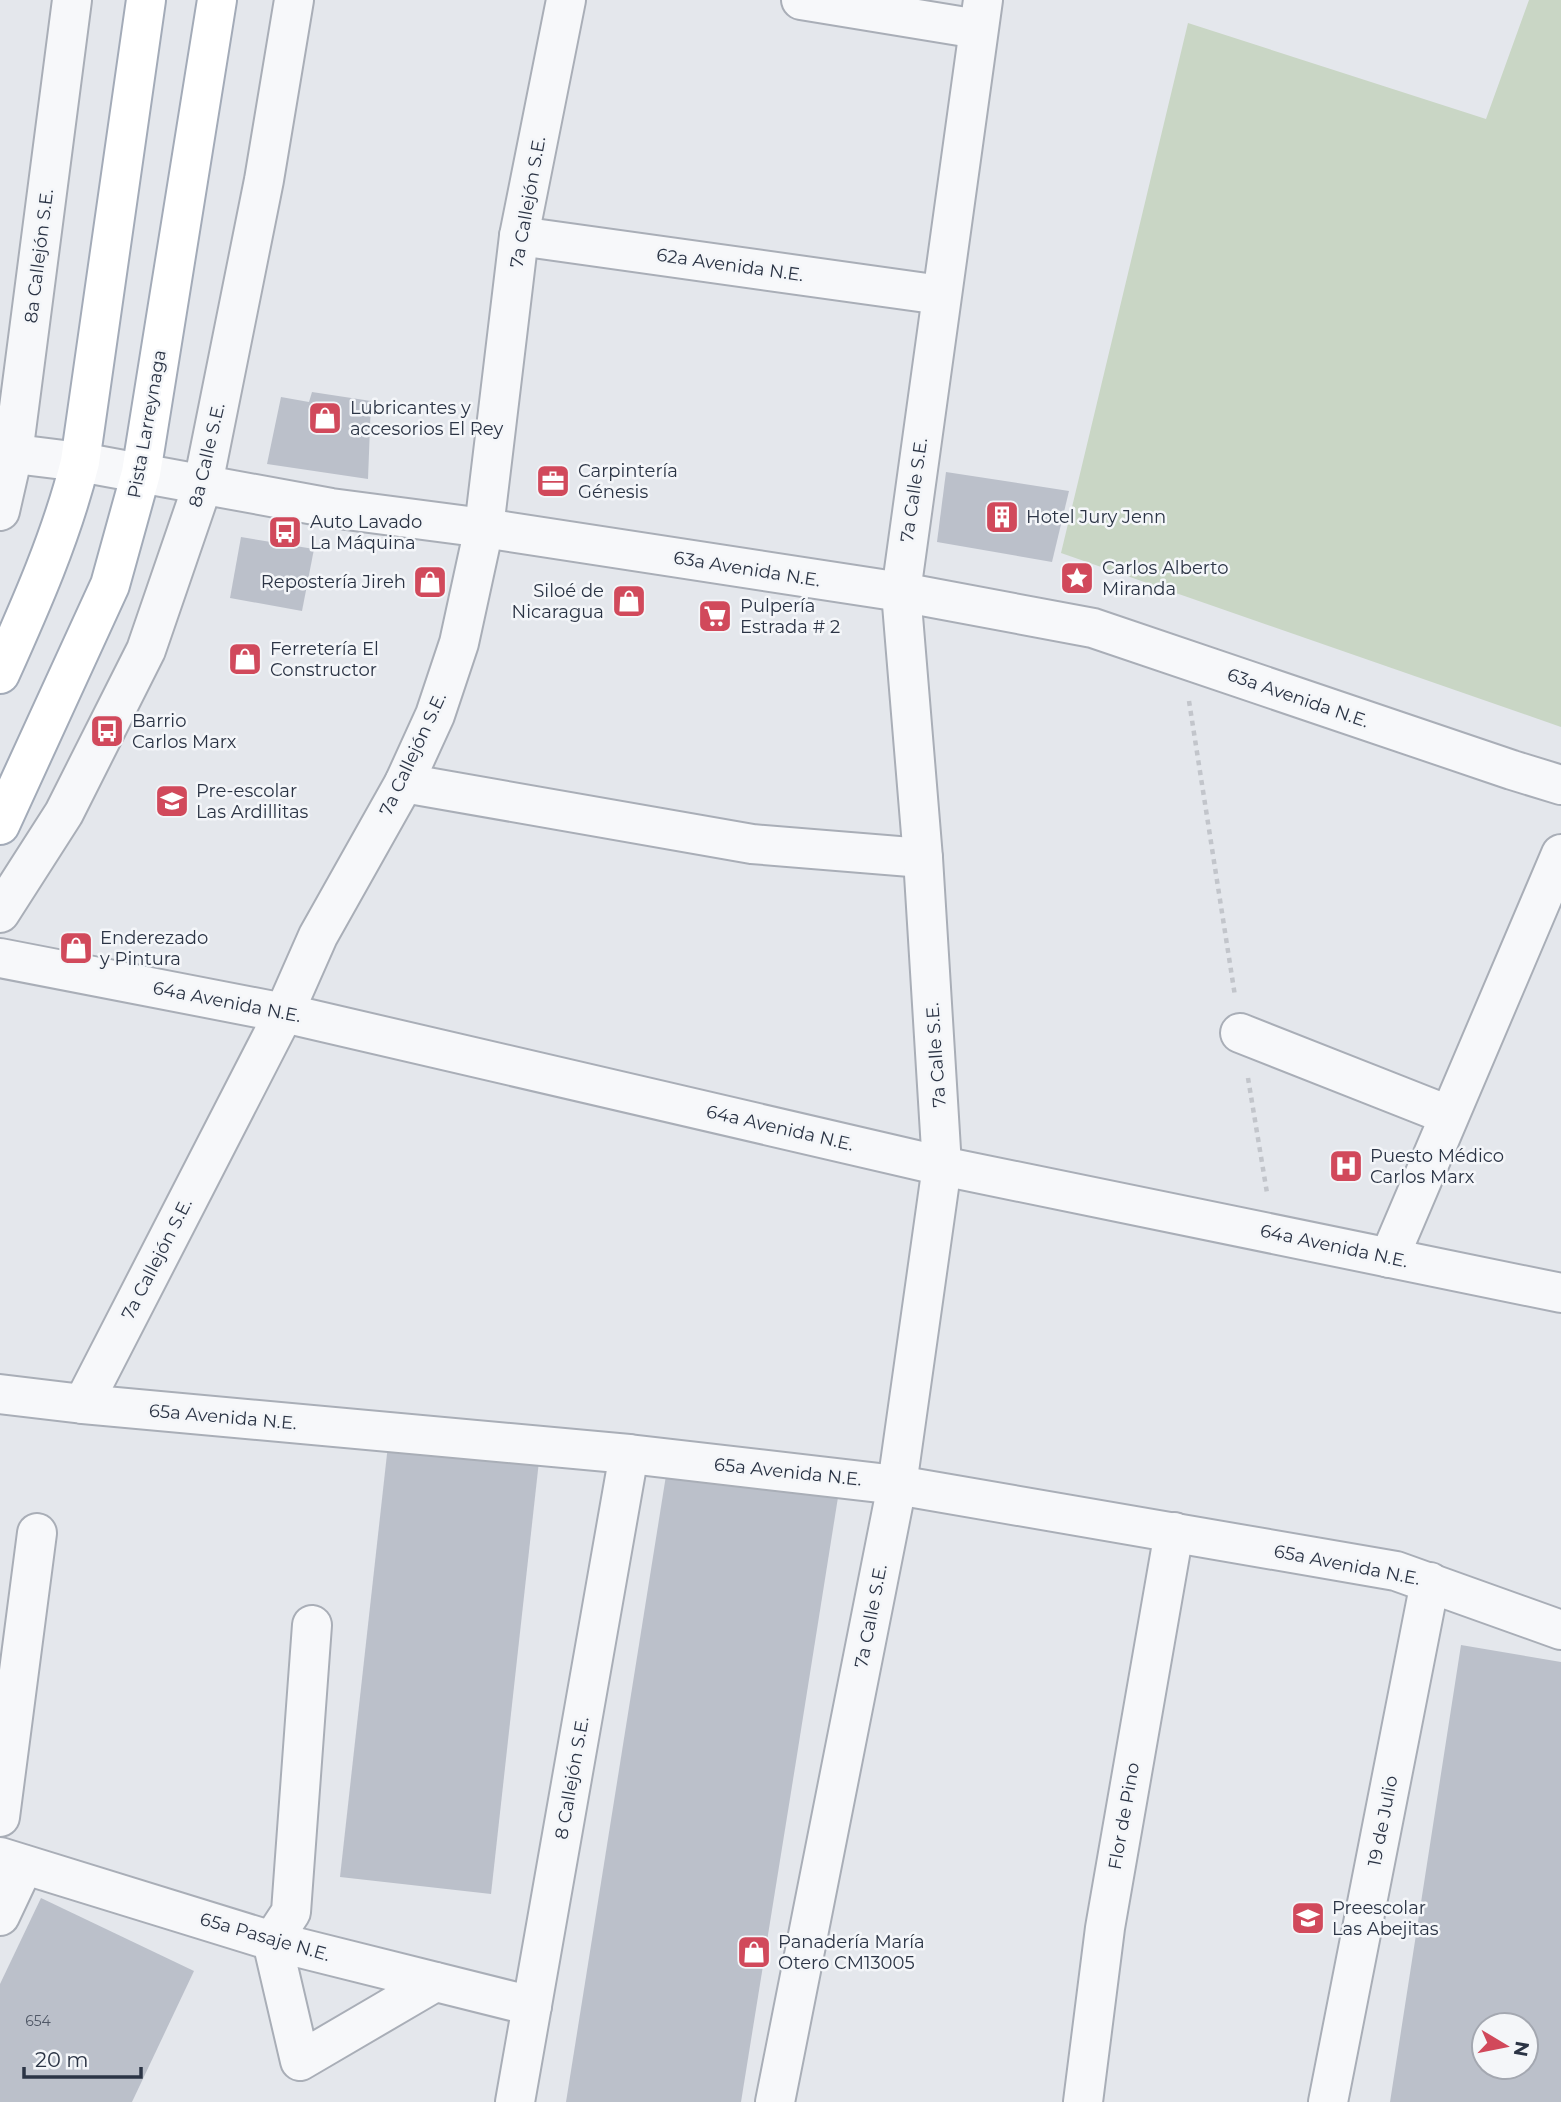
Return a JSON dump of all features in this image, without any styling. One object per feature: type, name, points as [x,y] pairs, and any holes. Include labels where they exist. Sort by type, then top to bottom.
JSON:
[{"type":"main road","points":[[0,674],[56,542],[80,462],[146,0]]},
{"type":"main road","name":"Pista Larreynaga","points":[[0,825],[110,585],[141,472],[217,0]]},
{"type":"street","name":"8a Callejón S.E.","points":[[0,511],[72,0]]},
{"type":"street","name":"8a Calle S.E.","points":[[0,913],[64,813],[146,650],[203,484],[264,180],[294,0]]},
{"type":"street","name":"7a Callejón S.E.","points":[[83,1404],[284,1013],[318,936],[404,783],[435,715],[459,643],[484,528],[519,236],[566,0]]},
{"type":"street","points":[[801,0],[980,15]]},
{"type":"street","name":"7a Calle S.E.","points":[[775,2102],[897,1485],[942,1166],[923,858],[901,592],[980,15]]},
{"type":"street","name":"62a Avenida N.E.","points":[[519,236],[940,295]]},
{"type":"street","points":[[7,453],[80,462]]},
{"type":"street","name":"63a Avenida N.E.","points":[[80,462],[331,508],[484,528],[901,592],[1093,628],[1561,785]]},
{"type":"street","points":[[404,783],[752,844],[923,858]]},
{"type":"street","points":[[1389,1258],[1561,854]]},
{"type":"street","name":"64a Avenida N.E.","points":[[0,958],[284,1013],[942,1166],[1561,1293]]},
{"type":"street","points":[[1240,1033],[1448,1115]]},
{"type":"street","name":"65a Avenida N.E.","points":[[0,1394],[629,1454],[897,1485],[1396,1571],[1561,1630]]},
{"type":"street","name":"8 Callejón S.E.","points":[[515,2102],[629,1454]]},
{"type":"street","name":"Flor de Pino","points":[[1083,2102],[1105,1928],[1174,1532]]},
{"type":"street","points":[[0,1817],[37,1533]]},
{"type":"street","name":"19 de Julio","points":[[1328,2102],[1430,1582]]},
{"type":"street","points":[[312,1625],[291,1912],[272,1941],[300,2061],[435,1982]]},
{"type":"street","points":[[0,1916],[12,1861]]},
{"type":"street","name":"65a Pasaje N.E.","points":[[12,1861],[272,1941],[532,2006]]},
{"type":"path","points":[[1183,658],[1240,1033],[1274,1234]]},
{"type":"green space","points":[[1529,0],[1561,0],[1561,727],[1061,553],[1188,23],[1486,119]]},
{"type":"building","points":[[312,392],[371,401],[368,479],[267,464],[281,397],[309,402]]},
{"type":"building","name":"Hotel Jury Jenn","points":[[946,472],[1069,491],[1052,562],[937,542]]},
{"type":"building","points":[[241,537],[314,549],[302,611],[230,598]]},
{"type":"building","points":[[389,1436],[540,1452],[491,1894],[340,1877]]},
{"type":"building","points":[[668,1463],[839,1491],[797,1755],[741,2102],[566,2102]]},
{"type":"building","points":[[1461,1645],[1561,1662],[1561,2102],[1390,2102]]},
{"type":"building","points":[[41,1898],[194,1971],[132,2102],[0,2102],[0,1984]]},
{"type":"place","name":"Lubricantes y accesorios El Rey","points":[[325,418]]},
{"type":"place","name":"Carpintería Génesis","points":[[553,481]]},
{"type":"place","name":"Hotel Jury Jenn","points":[[1002,517]]},
{"type":"place","name":"Auto Lavado La Máquina","points":[[285,532]]},
{"type":"place","name":"Carlos Alberto Miranda","points":[[1077,578]]},
{"type":"place","name":"Repostería Jireh","points":[[430,582]]},
{"type":"place","name":"Siloé de Nicaragua","points":[[629,601]]},
{"type":"place","name":"Pulpería Estrada # 2","points":[[715,616]]},
{"type":"place","name":"Ferretería El Constructor","points":[[245,659]]},
{"type":"place","name":"Barrio Carlos Marx","points":[[107,731]]},
{"type":"place","name":"Pre-escolar Las Ardillitas","points":[[172,801]]},
{"type":"place","name":"Enderezado y Pintura","points":[[76,948]]},
{"type":"place","name":"Puesto Médico Carlos Marx","points":[[1346,1166]]},
{"type":"place","name":"Preescolar Las Abejitas","points":[[1308,1918]]},
{"type":"place","name":"Panadería María Otero CM13005","points":[[754,1952]]}]
